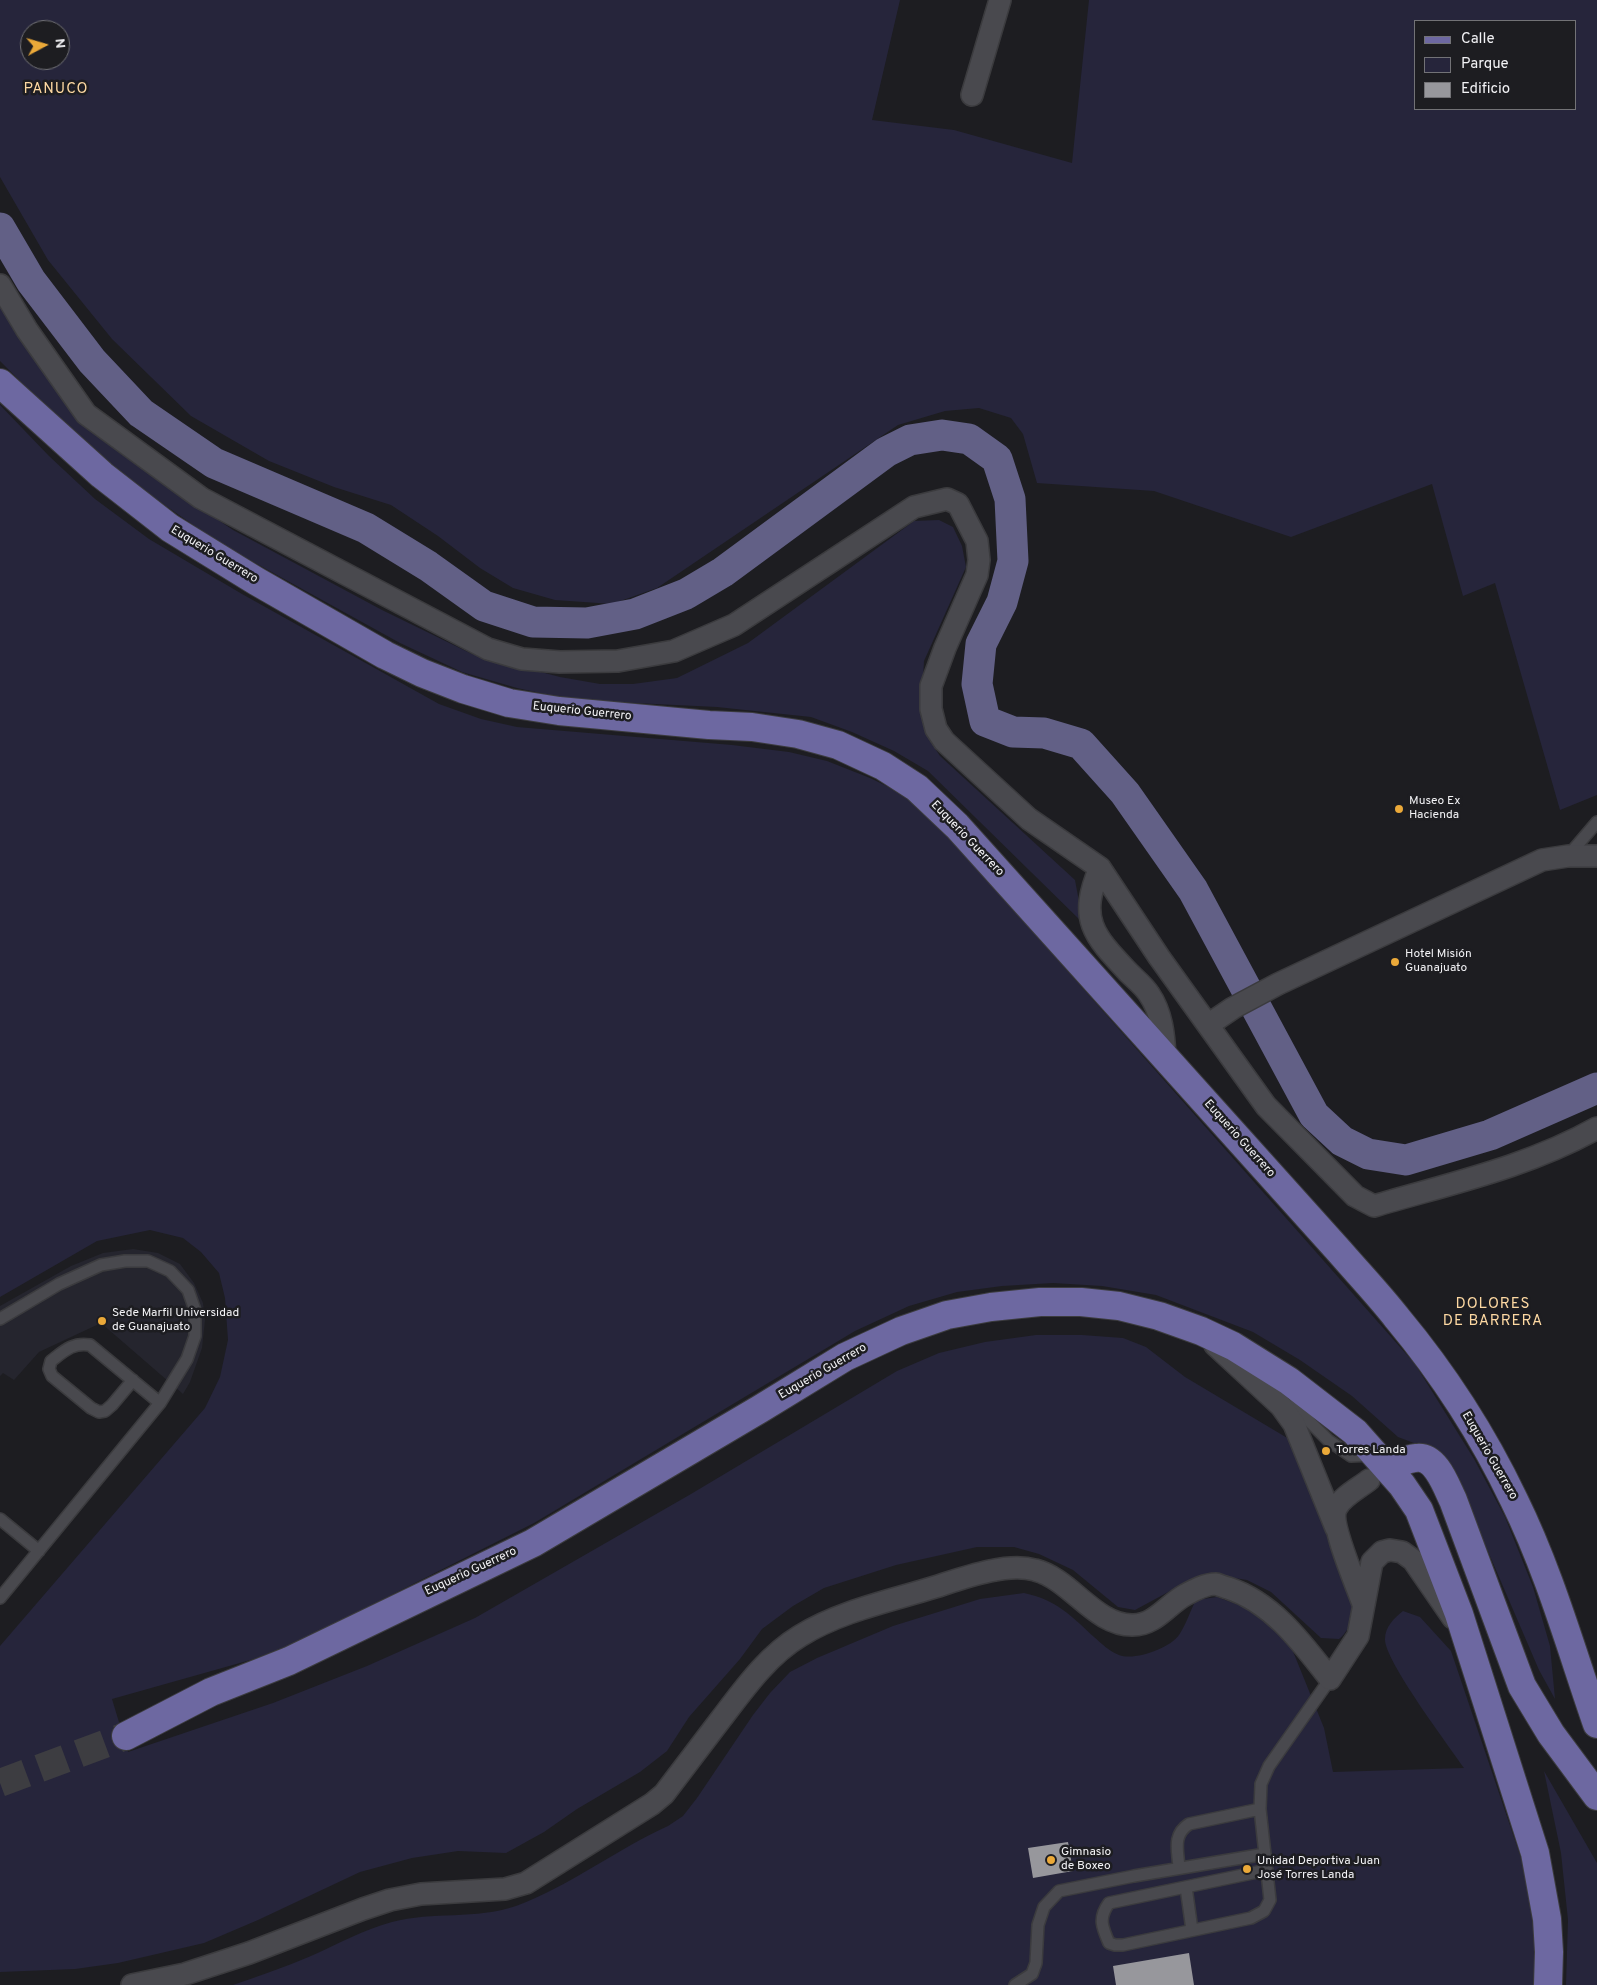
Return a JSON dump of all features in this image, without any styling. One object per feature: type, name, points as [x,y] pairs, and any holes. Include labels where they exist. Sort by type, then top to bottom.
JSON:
[{"type":"main road","name":"Euquerio Guerrero","points":[[0,384],[102,476],[170,528],[360,640],[422,673],[463,689],[509,703],[550,710],[709,725],[752,727],[798,734],[838,745],[883,766],[918,788],[957,826],[1379,1296],[1438,1372],[1483,1442],[1514,1500],[1590,1682],[1597,1724]]},
{"type":"main road","name":"Euquerio Guerrero","points":[[126,1736],[211,1692],[288,1661],[533,1543],[845,1357],[901,1330],[947,1315],[991,1307],[1040,1302],[1081,1302],[1119,1306],[1159,1316],[1201,1331],[1233,1346],[1289,1382],[1355,1432],[1382,1465],[1402,1485],[1419,1510],[1459,1614],[1536,1854],[1547,1919],[1548,1985]]},
{"type":"main road","points":[[1382,1465],[1424,1458],[1440,1474],[1453,1500],[1522,1686],[1551,1734],[1597,1796]]},
{"type":"street","points":[[972,96],[1000,0]]},
{"type":"street","points":[[0,285],[27,330],[86,414],[201,498],[488,649],[522,659],[560,662],[618,661],[674,650],[734,625],[914,507],[947,499],[958,504],[976,541],[978,567],[977,575],[945,648],[931,686],[931,709],[936,729],[944,741],[1029,819],[1100,868],[1159,957],[1266,1106],[1355,1196],[1374,1206],[1512,1165],[1582,1137],[1597,1128]]},
{"type":"street","points":[[1208,1026],[1233,1008],[1278,984],[1542,860],[1568,856],[1597,856]]},
{"type":"street","points":[[1100,868],[1094,883],[1090,905],[1092,929],[1105,948],[1149,994],[1160,1015],[1165,1057]]},
{"type":"street","points":[[1201,1331],[1281,1406],[1294,1424],[1336,1528],[1363,1604]]},
{"type":"street","points":[[1336,1528],[1334,1514],[1337,1506],[1382,1465]]},
{"type":"street","points":[[132,1985],[185,1974],[249,1953],[390,1900],[421,1894],[505,1889],[526,1883],[652,1804],[664,1794],[747,1684],[775,1655],[800,1636],[837,1617],[966,1577],[1003,1568],[1034,1569],[1056,1579],[1103,1616],[1115,1623],[1134,1626],[1155,1620],[1178,1599],[1197,1588],[1216,1584],[1240,1592],[1278,1618],[1330,1679],[1358,1636],[1372,1562],[1382,1552],[1390,1550],[1402,1552],[1413,1560],[1466,1636]]},
{"type":"lane","points":[[1568,856],[1597,822]]},
{"type":"lane","points":[[0,1319],[59,1284],[101,1265],[125,1261],[148,1262],[170,1271],[188,1290],[195,1310],[195,1336],[187,1359],[160,1403],[0,1598]]},
{"type":"lane","points":[[133,1380],[112,1406],[105,1411],[99,1412],[91,1408],[52,1376],[50,1369],[51,1361],[73,1345],[90,1345],[133,1380],[160,1403]]},
{"type":"lane","points":[[0,1519],[39,1551]]},
{"type":"lane","points":[[1267,1870],[1108,1903],[1102,1912],[1100,1925],[1109,1943],[1115,1946],[1250,1918],[1264,1911],[1270,1900],[1267,1870],[1260,1809],[1261,1784],[1269,1766],[1330,1679]]},
{"type":"lane","points":[[1179,1868],[1176,1838],[1181,1829],[1188,1824],[1260,1809]]},
{"type":"lane","points":[[1015,1985],[1032,1974],[1036,1963],[1038,1925],[1044,1907],[1059,1891],[1265,1854]]},
{"type":"lane","points":[[1186,1887],[1192,1930]]},
{"type":"shaded area","name":"Sede Marfil Universidad de Guanajuato","points":[[133,1249],[158,1253],[180,1264],[194,1283],[203,1303],[205,1320],[202,1348],[190,1382],[183,1394],[101,1323],[39,1352],[14,1380],[3,1373],[0,1376],[0,1306],[71,1266],[103,1253]]},
{"type":"green space","points":[[0,0],[900,0],[872,120],[954,130],[1072,163],[1089,0],[1597,0],[1597,795],[1560,810],[1495,583],[1463,596],[1432,484],[1291,537],[1154,491],[1037,483],[1023,434],[1011,418],[979,408],[945,411],[898,425],[657,588],[612,604],[555,600],[513,588],[480,568],[438,536],[391,505],[334,487],[269,461],[191,416],[112,339],[48,260],[0,177]]},
{"type":"green space","points":[[0,301],[66,403],[118,452],[233,530],[382,610],[472,654],[560,677],[600,684],[633,684],[677,678],[748,643],[914,521],[939,520],[953,527],[962,546],[966,567],[924,661],[922,715],[930,741],[940,756],[1075,880],[1083,923],[928,771],[894,751],[852,732],[811,717],[717,707],[573,700],[517,688],[462,672],[400,643],[219,543],[136,485],[67,428],[0,361]]},
{"type":"green space","points":[[0,405],[49,456],[95,499],[149,539],[242,594],[439,704],[481,719],[517,727],[732,745],[789,752],[827,761],[870,778],[901,793],[934,820],[1415,1364],[1474,1459],[1505,1517],[1533,1587],[1550,1646],[1555,1699],[1539,1670],[1453,1470],[1443,1454],[1398,1437],[1352,1396],[1300,1360],[1253,1332],[1156,1295],[1102,1286],[1053,1283],[1002,1286],[957,1292],[909,1306],[855,1331],[534,1523],[300,1641],[254,1659],[112,1699],[128,1752],[273,1703],[367,1666],[475,1618],[691,1494],[897,1371],[939,1353],[985,1342],[1036,1335],[1082,1335],[1123,1338],[1146,1347],[1185,1377],[1289,1439],[1353,1596],[1351,1619],[1344,1635],[1339,1639],[1321,1638],[1271,1592],[1247,1580],[1221,1576],[1196,1577],[1135,1610],[1118,1607],[1073,1570],[1039,1554],[1014,1547],[977,1547],[896,1565],[824,1588],[793,1606],[762,1629],[740,1659],[689,1717],[667,1751],[640,1772],[577,1809],[544,1832],[506,1853],[458,1851],[412,1858],[360,1872],[204,1943],[118,1963],[75,1969],[0,1972],[0,1646],[205,1408],[220,1377],[228,1340],[225,1298],[219,1273],[201,1252],[183,1238],[150,1230],[97,1241],[0,1297]]},
{"type":"green space","points":[[1024,1593],[1054,1604],[1070,1615],[1109,1650],[1126,1656],[1143,1655],[1152,1652],[1174,1640],[1179,1635],[1196,1600],[1217,1597],[1244,1607],[1288,1639],[1324,1728],[1333,1772],[1464,1768],[1432,1723],[1387,1650],[1385,1635],[1388,1627],[1396,1617],[1403,1611],[1420,1617],[1451,1651],[1523,1864],[1534,1924],[1534,1985],[233,1985],[292,1964],[381,1925],[423,1917],[486,1913],[501,1910],[516,1906],[555,1889],[683,1816],[753,1715],[790,1672],[817,1658],[893,1626],[980,1599]]},
{"type":"green space","points":[[1544,1771],[1597,1863],[1597,1985],[1566,1985],[1568,1920],[1561,1853]]},
{"type":"building","name":"Gimnasio de Boxeo","points":[[1068,1842],[1073,1871],[1033,1878],[1028,1848]]},
{"type":"building","points":[[1189,1953],[1194,1985],[1116,1985],[1113,1966]]},
{"type":"waterway","points":[[0,228],[31,281],[92,361],[141,413],[214,463],[366,528],[428,566],[484,606],[533,622],[587,623],[635,614],[686,594],[723,572],[886,452],[910,440],[942,435],[969,439],[997,459],[1010,499],[1013,561],[1002,602],[981,644],[977,684],[985,721],[1013,732],[1044,733],[1081,744],[1125,793],[1193,890],[1314,1115],[1342,1141],[1368,1154],[1406,1160],[1490,1135],[1597,1088]]},
{"type":"tunnel","points":[[0,1783],[126,1736]]},
{"type":"place","name":"Museo Ex Hacienda","points":[[1399,809]]},
{"type":"place","name":"Hotel Misión Guanajuato","points":[[1395,962]]},
{"type":"place","name":"Sede Marfil Universidad de Guanajuato","points":[[102,1321]]},
{"type":"place","name":"Torres Landa","points":[[1326,1451]]},
{"type":"place","name":"Gimnasio de Boxeo","points":[[1051,1860]]},
{"type":"place","name":"Unidad Deportiva Juan José Torres Landa","points":[[1247,1869]]},
{"type":"district","name":"PANUCO","points":[[56,90]]},
{"type":"district","name":"DOLORES DE BARRERA","points":[[1493,1314]]}]
